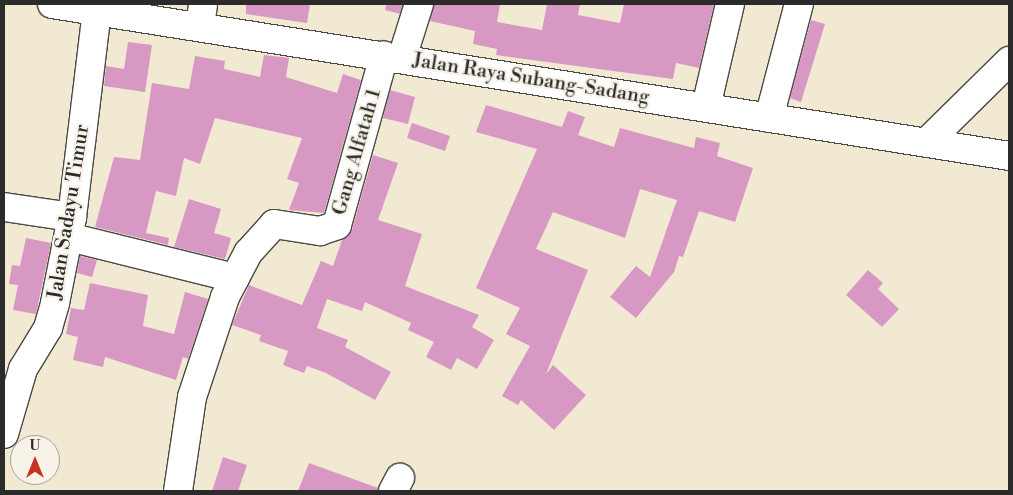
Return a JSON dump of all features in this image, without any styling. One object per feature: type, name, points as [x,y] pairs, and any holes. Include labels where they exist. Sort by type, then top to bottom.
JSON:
[{"type":"street","name":"Jalan Raya Subang-Sadang","points":[[52,4],[98,10],[201,15],[393,56],[769,118],[928,141],[1009,156]]},
{"type":"street","points":[[393,56],[419,4]]},
{"type":"street","points":[[706,107],[730,4]]},
{"type":"street","points":[[769,118],[799,4]]},
{"type":"street","name":"Jalan Sadayu Timur","points":[[4,434],[24,369],[52,318],[70,227],[98,10]]},
{"type":"street","name":"Gang Alfatah 1","points":[[178,491],[192,397],[235,278],[248,253],[274,224],[320,231],[337,225],[393,56]]},
{"type":"street","points":[[928,141],[1009,61]]},
{"type":"street","points":[[4,207],[235,278]]},
{"type":"building","points":[[246,4],[310,4],[307,23],[246,14]]},
{"type":"building","points":[[386,4],[403,4],[400,14],[385,10]]},
{"type":"building","points":[[434,4],[500,4],[497,22],[542,30],[547,4],[580,4],[578,15],[620,23],[624,4],[714,4],[699,68],[676,63],[673,79],[496,55],[497,49],[473,44],[475,31],[430,21]]},
{"type":"building","points":[[811,20],[825,24],[801,102],[790,98]]},
{"type":"building","points":[[128,42],[152,45],[145,92],[104,86],[106,66],[124,69]]},
{"type":"building","points":[[264,55],[289,58],[286,77],[337,93],[343,74],[361,80],[324,213],[289,210],[299,183],[287,179],[302,138],[215,118],[200,164],[184,158],[176,196],[156,191],[146,233],[169,238],[168,245],[95,227],[114,157],[140,160],[152,83],[189,89],[195,56],[225,61],[224,69],[260,77]]},
{"type":"building","points":[[390,90],[415,97],[408,124],[383,118]]},
{"type":"building","points":[[486,105],[562,127],[568,111],[585,117],[578,135],[614,147],[620,128],[694,148],[696,137],[720,143],[717,156],[753,168],[735,222],[699,211],[683,257],[679,256],[674,272],[636,318],[610,297],[636,266],[650,277],[677,200],[640,189],[625,238],[553,212],[536,249],[588,270],[546,374],[553,365],[586,395],[554,430],[521,400],[518,405],[502,396],[530,346],[506,334],[520,308],[476,288],[537,149],[476,132]]},
{"type":"building","points":[[412,123],[450,136],[445,151],[407,138]]},
{"type":"building","points":[[373,155],[398,163],[378,220],[422,234],[405,286],[479,315],[472,327],[494,340],[477,369],[457,358],[451,370],[426,357],[434,342],[408,330],[411,323],[365,302],[362,311],[327,299],[317,328],[348,340],[345,347],[391,372],[375,400],[326,373],[307,366],[304,373],[283,365],[288,351],[259,341],[261,335],[232,325],[249,285],[302,305],[321,261],[333,266],[342,240],[352,230]]},
{"type":"building","points":[[189,199],[221,209],[214,233],[231,238],[225,259],[174,247]]},
{"type":"building","points":[[26,238],[51,243],[36,314],[13,310],[18,285],[9,284],[12,265],[20,266]]},
{"type":"building","points":[[80,256],[97,260],[92,277],[77,273]]},
{"type":"building","points":[[868,270],[883,283],[878,289],[899,309],[882,327],[846,295]]},
{"type":"building","points":[[90,283],[148,295],[143,326],[174,334],[185,292],[208,299],[188,359],[183,357],[176,380],[105,357],[103,367],[73,360],[78,337],[66,334],[71,308],[84,310]]},
{"type":"building","points":[[223,457],[247,465],[238,491],[212,491]]},
{"type":"building","points":[[309,463],[378,488],[377,491],[298,491]]}]
